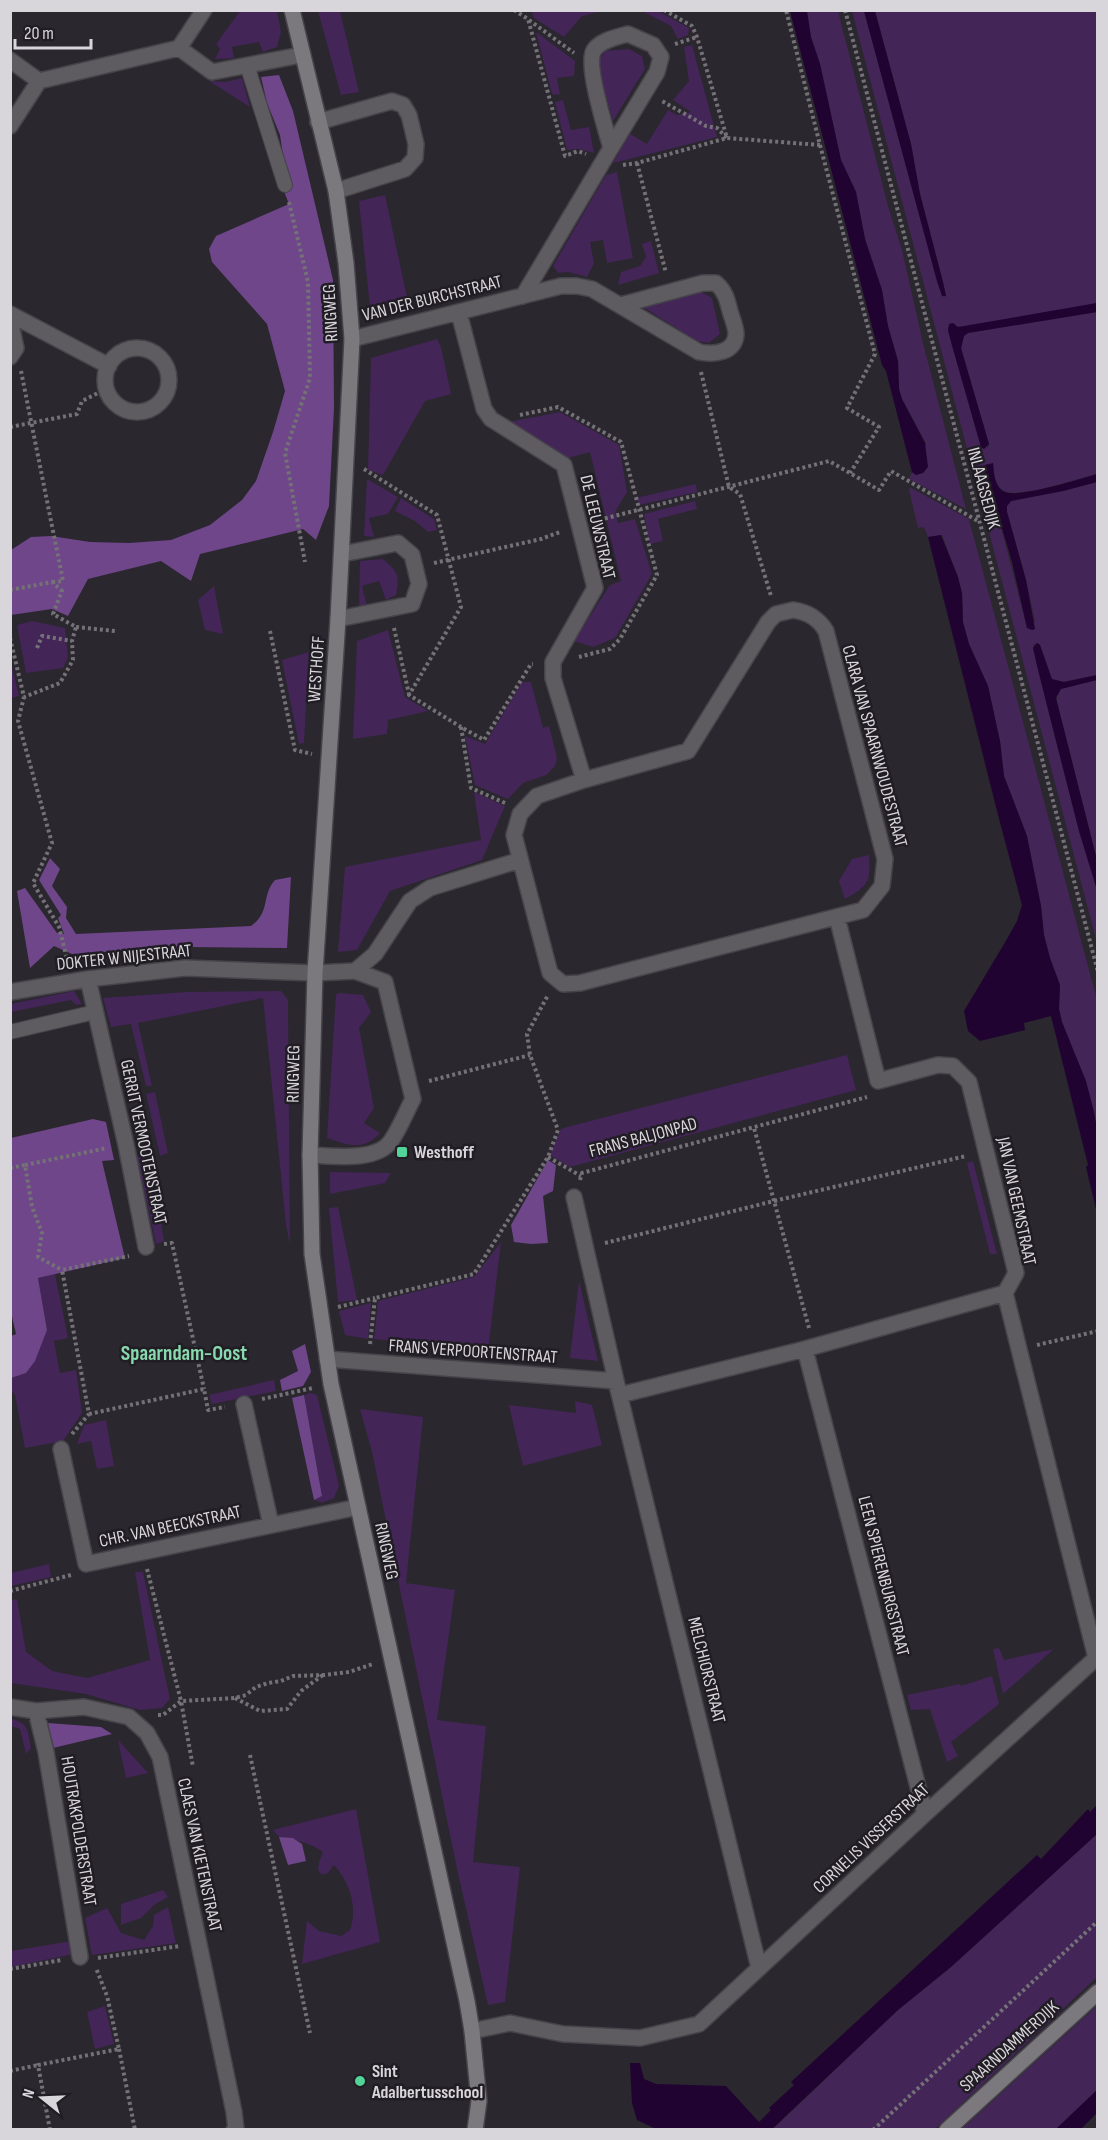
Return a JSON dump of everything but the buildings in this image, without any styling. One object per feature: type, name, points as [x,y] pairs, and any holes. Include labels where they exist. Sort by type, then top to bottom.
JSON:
[{"type":"street","points":[[10,126],[39,81],[178,48],[204,10]]},
{"type":"street","name":"RINGWEG","points":[[292,10],[301,55],[336,191],[346,263],[352,339],[338,619]]},
{"type":"street","name":"VAN DER BURCHSTRAAT","points":[[523,296],[657,72],[661,57],[653,45],[628,34],[610,38],[594,50],[591,59]]},
{"type":"street","points":[[178,48],[212,72],[301,55]]},
{"type":"street","points":[[591,59],[607,154]]},
{"type":"street","points":[[10,60],[39,81]]},
{"type":"street","points":[[318,122],[392,101],[403,105],[409,115],[416,151],[415,158],[405,170],[336,191]]},
{"type":"street","points":[[621,305],[703,283],[716,283],[724,290],[736,332],[734,342],[727,350],[713,354],[699,352]]},
{"type":"street","name":"VAN DER BURCHSTRAAT","points":[[352,339],[561,286],[577,286],[592,289],[699,352]]},
{"type":"street","points":[[459,313],[484,409],[492,420]]},
{"type":"street","points":[[10,314],[109,366]]},
{"type":"street","points":[[10,320],[13,353]]},
{"type":"street","points":[[135,348],[147,349],[157,354],[169,372],[166,394],[151,410],[129,412],[119,407],[111,399],[106,389],[106,373],[109,366],[116,357],[135,348]]},
{"type":"street","name":"DE LEEUWSTRAAT","points":[[492,420],[564,465],[594,588],[558,649],[553,663]]},
{"type":"street","points":[[338,619],[412,604],[419,584],[412,555],[398,543],[342,554]]},
{"type":"street","name":"CLARA VAN SPAARNWOUDESTRAAT","points":[[557,979],[563,984],[580,983],[863,910],[882,886],[885,860],[825,631],[819,621],[803,612],[793,610],[776,614]]},
{"type":"street","points":[[557,979],[550,973],[514,835],[516,824],[523,811],[537,796],[584,780],[688,751],[768,622],[776,614]]},
{"type":"street","name":"WESTHOFF","points":[[315,974],[338,619]]},
{"type":"street","points":[[553,663],[553,678],[584,780]]},
{"type":"street","points":[[356,971],[375,954],[410,901],[430,888],[520,860]]},
{"type":"street","points":[[837,917],[878,1080]]},
{"type":"street","name":"DOKTER W NIJESTRAAT","points":[[10,992],[80,980],[185,968],[315,974]]},
{"type":"street","points":[[310,1155],[353,1156],[376,1153],[390,1143],[413,1099],[385,982],[356,971],[315,974]]},
{"type":"street","name":"RINGWEG","points":[[315,974],[310,1155],[312,1254],[332,1384],[472,2031],[479,2100],[475,2130]]},
{"type":"street","name":"GERRIT VERMOOTENSTRAAT","points":[[80,980],[96,1011],[126,1144],[146,1248]]},
{"type":"street","name":"JAN VAN GEEMSTRAAT","points":[[878,1080],[938,1065],[953,1066],[969,1082],[1016,1273],[1005,1293]]},
{"type":"street","points":[[574,1197],[618,1388],[810,1347],[1005,1293],[1096,1658]]},
{"type":"street","name":"LEEN SPIERENBURGSTRAAT","points":[[810,1347],[925,1814]]},
{"type":"street","name":"FRANS VERPOORTENSTRAAT","points":[[327,1359],[618,1388]]},
{"type":"street","name":"MELCHIORSTRAAT","points":[[618,1388],[759,1968]]},
{"type":"street","name":"CHR. VAN BEECKSTRAAT","points":[[244,1404],[271,1525]]},
{"type":"street","points":[[61,1449],[86,1564]]},
{"type":"street","name":"CHR. VAN BEECKSTRAAT","points":[[86,1564],[358,1507]]},
{"type":"street","name":"CORNELIS VISSERSTRAAT","points":[[472,2031],[510,2023],[563,2034],[640,2038],[699,2025],[1096,1658]]},
{"type":"street","points":[[10,1707],[36,1711],[84,1707],[129,1717]]},
{"type":"street","name":"HOUTRAKPOLDERSTRAAT","points":[[36,1711],[46,1752],[80,1957]]},
{"type":"street","name":"CLAES VAN KIETENSTRAAT","points":[[129,1717],[147,1733],[160,1757],[234,2112],[235,2129]]},
{"type":"street","name":"SPAARNDAMMERDIJK","points":[[947,2130],[1098,1992]]},
{"type":"lane","points":[[247,65],[285,185]]},
{"type":"lane","points":[[10,1032],[96,1011]]},
{"type":"path","points":[[514,10],[578,56],[591,59]]},
{"type":"path","points":[[664,10],[692,26],[727,138]]},
{"type":"path","points":[[786,10],[875,354],[848,408],[879,427],[850,473]]},
{"type":"path","name":"INLAAGSEDIJK","points":[[845,10],[1098,972]]},
{"type":"path","points":[[528,19],[565,156],[578,151],[607,154],[614,166],[637,163],[727,138],[820,145]]},
{"type":"path","points":[[645,91],[706,126],[717,128],[727,138]]},
{"type":"path","points":[[637,163],[671,291]]},
{"type":"path","points":[[285,185],[308,282],[310,378],[285,453],[305,562]]},
{"type":"path","points":[[699,352],[702,378],[729,487],[740,494],[776,614]]},
{"type":"path","points":[[10,590],[63,580],[31,423],[13,353]]},
{"type":"path","points":[[10,427],[77,414],[82,401],[106,389]]},
{"type":"path","points":[[492,420],[558,408],[621,442],[657,575],[620,639],[610,649],[553,663],[531,664],[484,740],[461,727],[471,788],[523,811]]},
{"type":"path","points":[[415,567],[541,538],[829,461],[879,490],[891,471],[979,521]]},
{"type":"path","points":[[52,582],[62,591],[53,614],[76,627],[115,631]]},
{"type":"path","points":[[389,609],[409,695]]},
{"type":"path","points":[[24,698],[60,682],[73,660],[72,640],[76,627]]},
{"type":"path","points":[[270,631],[295,750],[316,755]]},
{"type":"path","points":[[37,648],[42,636],[72,640]]},
{"type":"path","points":[[10,638],[24,698],[18,721],[52,843],[33,883],[59,927],[80,980]]},
{"type":"path","points":[[320,1311],[474,1275],[548,1157],[558,1130],[530,1055],[526,1034],[557,979]]},
{"type":"path","points":[[411,1086],[530,1055]]},
{"type":"path","name":"FRANS BALJONPAD","points":[[574,1197],[582,1173],[871,1096],[878,1080]]},
{"type":"path","points":[[754,1128],[810,1347]]},
{"type":"path","points":[[10,1168],[126,1144]]},
{"type":"path","points":[[585,1248],[986,1151]]},
{"type":"path","points":[[548,1157],[581,1176]]},
{"type":"path","points":[[25,1165],[32,1207],[42,1233],[38,1257],[62,1270],[135,1255],[146,1248]]},
{"type":"path","name":"GERRIT VERMOOTENSTRAAT","points":[[146,1248],[172,1243],[208,1410],[332,1384]]},
{"type":"path","points":[[62,1270],[89,1414]]},
{"type":"path","points":[[368,1362],[375,1298]]},
{"type":"path","points":[[1020,1350],[1098,1331]]},
{"type":"path","points":[[61,1449],[89,1414],[204,1389]]},
{"type":"path","points":[[143,1552],[180,1701],[192,1767]]},
{"type":"path","name":"CHR. VAN BEECKSTRAAT","points":[[10,1591],[76,1574],[86,1564]]},
{"type":"path","points":[[129,1717],[162,1715],[180,1701],[235,1698],[246,1695],[256,1687],[293,1676],[349,1672],[391,1659]]},
{"type":"path","points":[[235,1698],[260,1712],[287,1708],[301,1691],[324,1675]]},
{"type":"path","points":[[250,1755],[310,2033]]},
{"type":"path","points":[[873,2130],[1098,1921]]},
{"type":"path","points":[[135,2130],[107,1996],[92,1959],[198,1943]]},
{"type":"path","points":[[10,1969],[80,1957]]},
{"type":"path","points":[[10,2071],[119,2049]]},
{"type":"path","points":[[38,2065],[50,2130]]},
{"type":"shaded area","points":[[240,11],[277,11],[281,32],[277,47],[263,52],[259,42],[232,47],[234,58],[215,59],[220,49],[216,44]]},
{"type":"shaded area","points":[[318,11],[340,11],[359,92],[341,95]]},
{"type":"shaded area","points":[[603,11],[582,16],[564,37],[534,18],[532,12]]},
{"type":"shaded area","points":[[642,11],[658,11],[689,28],[688,35],[678,39],[671,26]]},
{"type":"shaded area","points":[[790,11],[807,11],[811,37],[820,64],[841,160],[856,192],[865,239],[882,290],[888,326],[898,361],[899,389],[925,443],[928,467],[923,473],[916,475],[912,472],[886,371],[882,365]]},
{"type":"shaded area","points":[[807,11],[838,11],[888,206],[902,250],[923,343],[966,509],[909,479],[912,472],[916,475],[926,443],[899,389],[898,361],[888,326],[882,290],[865,239],[856,192],[841,160],[820,64],[811,37]]},
{"type":"shaded area","points":[[852,11],[864,11],[937,281],[944,297],[946,296],[943,282],[920,194],[911,144],[875,11],[1097,11],[1097,303],[948,330],[979,441],[988,448],[989,444],[961,348],[964,336],[968,333],[1097,312],[1097,474],[1035,490],[1011,493],[999,487],[994,466],[985,465],[1027,628],[1035,621],[1007,506],[1011,501],[1097,482],[1097,675],[1063,682],[1051,679],[1040,645],[1037,643],[1033,645],[1079,831],[1097,890],[1097,943]]},
{"type":"shaded area","points":[[864,11],[875,11],[911,144],[920,194],[946,296],[942,296],[937,281]]},
{"type":"shaded area","points":[[536,32],[575,61],[574,76],[557,78],[560,95],[552,94]]},
{"type":"shaded area","points":[[692,45],[717,137],[613,163],[630,134],[647,144],[668,110],[677,115],[691,112],[673,100],[689,81],[684,47]]},
{"type":"shaded area","points":[[629,49],[642,56],[645,69],[613,121],[597,63],[605,51]]},
{"type":"shaded area","points":[[279,75],[293,111],[333,280],[334,408],[329,506],[316,540],[303,529],[200,554],[191,581],[161,561],[88,579],[68,616],[52,609],[11,615],[11,550],[31,537],[51,536],[90,542],[129,543],[171,540],[210,525],[242,500],[256,481],[285,391],[267,324],[212,262],[209,249],[216,236],[289,204],[285,194],[285,169],[280,135],[267,103],[261,77]]},
{"type":"shaded area","points":[[242,78],[250,107],[209,81],[226,82]]},
{"type":"shaded area","points":[[563,100],[571,130],[589,127],[594,153],[579,149],[567,150],[555,102]]},
{"type":"shaded area","points":[[617,172],[633,258],[607,263],[603,240],[590,242],[594,263],[587,277],[568,272],[558,273],[553,266],[606,175]]},
{"type":"shaded area","points":[[385,195],[409,306],[377,312],[370,308],[359,201]]},
{"type":"shaded area","points":[[651,241],[659,273],[618,285],[621,272],[640,266],[646,257],[642,244]]},
{"type":"shaded area","points":[[701,292],[712,298],[720,334],[709,343],[697,341],[643,307]]},
{"type":"shaded area","points":[[1097,303],[1097,312],[968,333],[964,336],[961,348],[989,444],[984,449],[981,447],[951,342],[949,324],[953,323],[958,327]]},
{"type":"shaded area","points":[[437,339],[441,347],[451,394],[425,401],[383,475],[368,470],[371,358]]},
{"type":"shaded area","points":[[560,412],[619,445],[627,492],[615,512],[618,523],[635,519],[652,574],[615,638],[593,647],[574,641],[610,585],[621,581],[590,452],[568,458],[509,422]]},
{"type":"shaded area","points":[[993,463],[995,479],[999,487],[1005,492],[1012,493],[1050,487],[1097,474],[1097,482],[1011,501],[1007,506],[1026,580],[1035,629],[1032,630],[1027,628],[1012,562],[984,468],[985,465]]},
{"type":"shaded area","points":[[367,479],[398,497],[388,514],[369,518],[374,537],[364,536]]},
{"type":"shaded area","points":[[696,484],[697,492],[639,505],[636,498]]},
{"type":"shaded area","points":[[909,489],[969,519],[1097,1000],[1097,1133],[1094,1112],[1062,1022],[1059,1009],[1060,985],[1044,935],[1041,906],[1027,836],[1004,776],[1000,741],[988,686],[969,644],[963,622],[962,593],[958,577],[942,535],[928,537],[924,527],[918,528]]},
{"type":"shaded area","points":[[401,498],[434,519],[437,530],[428,532],[415,521],[395,511]]},
{"type":"shaded area","points":[[695,501],[697,509],[658,519],[663,541],[650,544],[644,514]]},
{"type":"shaded area","points":[[941,535],[958,577],[962,593],[963,622],[969,644],[988,686],[1000,741],[1004,776],[1027,836],[1041,906],[1044,935],[1060,985],[1059,1009],[1062,1022],[1086,1081],[1094,1112],[1098,1133],[1097,1213],[1086,1167],[1088,1165],[1051,1016],[1024,1023],[1025,1030],[980,1041],[968,1031],[964,1011],[1017,921],[1022,905],[928,537]]},
{"type":"shaded area","points":[[383,559],[397,574],[396,595],[386,600],[379,581],[362,586],[367,606],[359,605],[360,561]]},
{"type":"shaded area","points":[[214,586],[223,634],[205,630],[198,600]]},
{"type":"shaded area","points":[[32,621],[65,628],[68,658],[63,668],[26,673],[17,625]]},
{"type":"shaded area","points":[[388,630],[405,697],[428,711],[388,720],[387,734],[353,739],[357,641]]},
{"type":"shaded area","points":[[1037,643],[1040,645],[1052,679],[1064,682],[1097,675],[1097,680],[1061,689],[1056,698],[1097,860],[1097,890],[1079,831],[1037,666],[1033,648]]},
{"type":"shaded area","points":[[309,652],[304,743],[299,744],[282,660]]},
{"type":"shaded area","points":[[10,658],[19,696],[11,698],[10,697]]},
{"type":"shaded area","points":[[1097,680],[1097,860],[1057,702],[1057,694],[1060,689]]},
{"type":"shaded area","points":[[522,682],[531,682],[543,728],[549,726],[557,758],[555,766],[546,775],[523,783],[508,799],[475,785],[465,736],[485,744]]},
{"type":"shaded area","points":[[474,792],[505,806],[482,860],[390,891],[357,950],[338,952],[345,867],[481,840]]},
{"type":"shaded area","points":[[869,855],[866,882],[859,890],[845,899],[839,881],[852,859]]},
{"type":"shaded area","points":[[50,858],[60,869],[52,886],[67,907],[66,918],[76,934],[251,926],[261,915],[268,892],[275,880],[291,877],[287,948],[190,947],[72,954],[54,946],[30,968],[17,891],[25,888],[57,933],[64,934],[58,918],[61,915],[39,880]]},
{"type":"shaded area","points":[[74,991],[82,1004],[76,1005],[71,1000],[11,1012],[11,1004]]},
{"type":"shaded area","points":[[281,991],[288,1000],[290,1245],[286,1225],[263,998],[138,1023],[152,1086],[146,1086],[131,1024],[111,1027],[103,998],[187,992]]},
{"type":"shaded area","points":[[336,994],[363,995],[371,1012],[359,1028],[374,1108],[364,1123],[380,1133],[368,1143],[361,1145],[349,1145],[327,1138]]},
{"type":"shaded area","points":[[847,1055],[856,1090],[570,1167],[550,1155],[561,1129]]},
{"type":"shaded area","points":[[155,1092],[168,1153],[160,1156],[146,1094]]},
{"type":"shaded area","points":[[93,1119],[106,1122],[114,1160],[102,1161],[125,1258],[38,1278],[47,1330],[35,1361],[26,1373],[11,1378],[11,1336],[16,1334],[10,1308],[11,1138]]},
{"type":"shaded area","points":[[152,1155],[159,1187],[155,1188],[164,1241],[156,1244],[137,1157]]},
{"type":"shaded area","points":[[548,1160],[556,1165],[553,1191],[543,1196],[548,1243],[514,1242],[511,1225]]},
{"type":"shaded area","points":[[973,1161],[997,1254],[990,1254],[967,1163]]},
{"type":"shaded area","points":[[330,1172],[391,1173],[385,1183],[330,1194]]},
{"type":"shaded area","points":[[338,1207],[357,1300],[338,1302],[329,1208]]},
{"type":"shaded area","points":[[501,1242],[488,1351],[374,1339],[378,1301],[474,1277]]},
{"type":"shaded area","points":[[55,1274],[68,1338],[54,1341],[60,1373],[76,1370],[82,1413],[63,1441],[25,1448],[10,1378],[26,1373],[47,1330],[38,1278]]},
{"type":"shaded area","points":[[579,1281],[598,1361],[570,1358]]},
{"type":"shaded area","points":[[371,1303],[368,1339],[345,1335],[339,1311]]},
{"type":"shaded area","points":[[305,1344],[311,1372],[303,1386],[282,1391],[280,1380],[298,1371],[292,1351]]},
{"type":"shaded area","points":[[274,1380],[276,1391],[212,1404],[209,1395]]},
{"type":"shaded area","points":[[310,1393],[317,1395],[339,1486],[334,1498],[322,1503],[314,1500],[322,1495],[304,1395]]},
{"type":"shaded area","points":[[304,1395],[322,1496],[314,1500],[292,1398]]},
{"type":"shaded area","points":[[575,1401],[592,1405],[602,1445],[523,1466],[509,1405],[576,1413]]},
{"type":"shaded area","points":[[360,1409],[423,1417],[406,1583],[455,1590],[437,1720],[486,1726],[473,1862],[520,1867],[505,2002],[488,2005],[457,1869],[372,1452]]},
{"type":"shaded area","points":[[106,1420],[114,1466],[97,1469],[91,1441],[77,1444],[84,1425]]},
{"type":"shaded area","points":[[49,1564],[51,1577],[11,1586],[11,1573]]},
{"type":"shaded area","points":[[135,1572],[143,1572],[170,1699],[162,1708],[140,1710],[86,1694],[11,1683],[11,1600],[17,1599],[26,1652],[52,1671],[87,1678],[150,1660]]},
{"type":"shaded area","points":[[999,1648],[1004,1660],[1054,1649],[1003,1694],[993,1649]]},
{"type":"shaded area","points":[[992,1676],[999,1704],[951,1742],[958,1756],[947,1762],[930,1709],[911,1710],[907,1695],[960,1684],[961,1686]]},
{"type":"shaded area","points":[[11,1719],[21,1723],[27,1729],[31,1748],[26,1754],[20,1729],[11,1726]]},
{"type":"shaded area","points":[[48,1723],[101,1727],[112,1734],[53,1748]]},
{"type":"shaded area","points":[[118,1740],[148,1773],[126,1778]]},
{"type":"shaded area","points":[[1097,1805],[1097,1834],[951,1967],[898,2010],[772,2129],[656,2129],[637,2120],[632,2103],[630,2063],[640,2063],[644,2079],[656,2084],[726,2086],[759,2122],[771,2110],[769,2108],[794,2085],[791,2082],[1037,1855],[1041,1859],[1088,1809],[1090,1812]]},
{"type":"shaded area","points":[[356,1809],[380,1942],[302,1964],[307,1921],[319,1931],[341,1936],[350,1930],[353,1904],[348,1887],[334,1865],[328,1873],[322,1875],[318,1870],[323,1852],[302,1842],[279,1837],[273,1830]]},
{"type":"shaded area","points":[[1097,1834],[1097,1977],[934,2130],[772,2130],[898,2010],[951,1967]]},
{"type":"shaded area","points":[[279,1837],[293,1838],[302,1844],[306,1861],[288,1865]]},
{"type":"shaded area","points":[[163,1890],[168,1897],[154,1905],[141,1918],[121,1925],[121,1904]]},
{"type":"shaded area","points":[[168,1907],[176,1943],[92,1955],[85,1918],[107,1908],[121,1933],[144,1940],[153,1926],[154,1915]]},
{"type":"shaded area","points":[[72,1941],[74,1954],[11,1967],[11,1951]]},
{"type":"shaded area","points":[[105,2006],[114,2044],[95,2049],[87,2012]]},
{"type":"shaded area","points":[[1097,2006],[1097,2090],[1056,2129],[961,2130]]},
{"type":"shaded area","points":[[1097,2090],[1097,2113],[1081,2129],[1056,2129]]},
{"type":"place","name":"Westhoff","points":[[402,1152]]},
{"type":"place","name":"Sint Adalbertusschool","points":[[360,2081]]},
{"type":"district","name":"Spaarndam-Oost","points":[[184,1353]]}]
